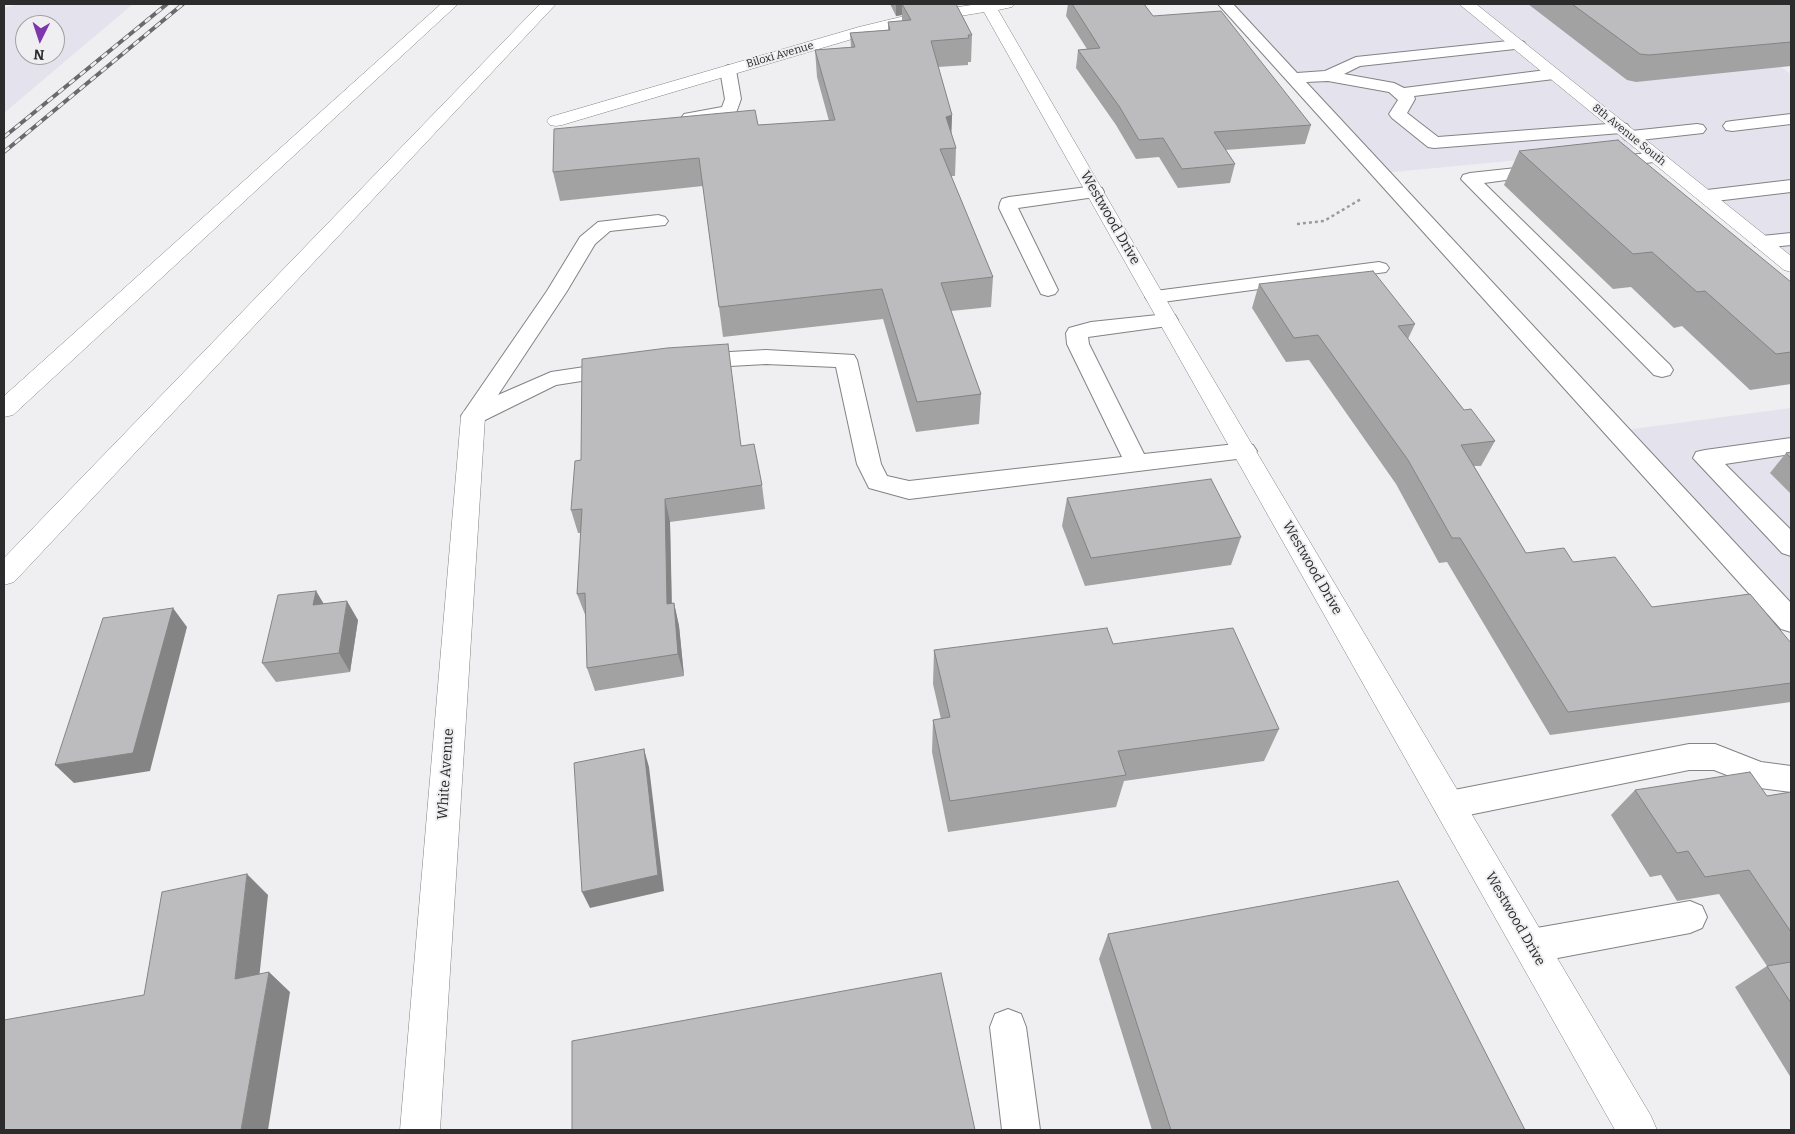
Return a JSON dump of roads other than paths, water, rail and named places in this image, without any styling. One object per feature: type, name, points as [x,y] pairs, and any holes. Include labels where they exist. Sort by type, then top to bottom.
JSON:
[{"type":"main road","points":[[4,409],[450,4]]},
{"type":"main road","points":[[4,575],[548,4]]},
{"type":"main road","name":"8th Avenue South","points":[[1467,4],[1791,266]]},
{"type":"main road","name":"Biloxi Avenue","points":[[556,121],[865,30],[913,19],[998,5]]},
{"type":"main road","name":"Westwood Drive","points":[[998,5],[1095,192],[1161,309],[1637,1130]]},
{"type":"main road","name":"White Avenue","points":[[420,1130],[473,417]]},
{"type":"lane","points":[[1226,4],[1791,621]]},
{"type":"lane","points":[[1328,76],[1356,62],[1518,45]]},
{"type":"lane","points":[[676,120],[725,114],[730,109],[733,98],[728,70]]},
{"type":"lane","points":[[1401,93],[1554,74]]},
{"type":"lane","points":[[1295,78],[1328,76],[1394,88],[1407,99],[1398,114],[1434,143],[1697,129]]},
{"type":"lane","points":[[1732,126],[1791,120]]},
{"type":"lane","points":[[1587,165],[1656,157]]},
{"type":"lane","points":[[1558,168],[1470,179],[1662,370]]},
{"type":"lane","points":[[1706,196],[1791,186]]},
{"type":"lane","points":[[1048,290],[1008,208],[1009,203],[1095,192]]},
{"type":"lane","points":[[473,417],[557,291],[587,240],[605,226],[658,221]]},
{"type":"lane","points":[[1762,242],[1791,239]]},
{"type":"lane","points":[[1137,464],[1078,344],[1077,333],[1161,309],[1379,268]]},
{"type":"lane","points":[[670,362],[766,357],[846,360],[869,464],[878,482],[909,490],[1245,451]]},
{"type":"lane","points":[[473,417],[551,379],[642,366]]},
{"type":"lane","points":[[1790,546],[1705,458],[1791,446]]},
{"type":"lane","points":[[1449,805],[1689,757],[1716,757],[1760,776],[1791,780]]},
{"type":"lane","points":[[1530,946],[1690,917]]},
{"type":"lane","points":[[1008,1027],[1021,1130]]},
{"type":"railway","points":[[4,137],[167,4]]},
{"type":"railway","points":[[4,152],[183,4]]}]
